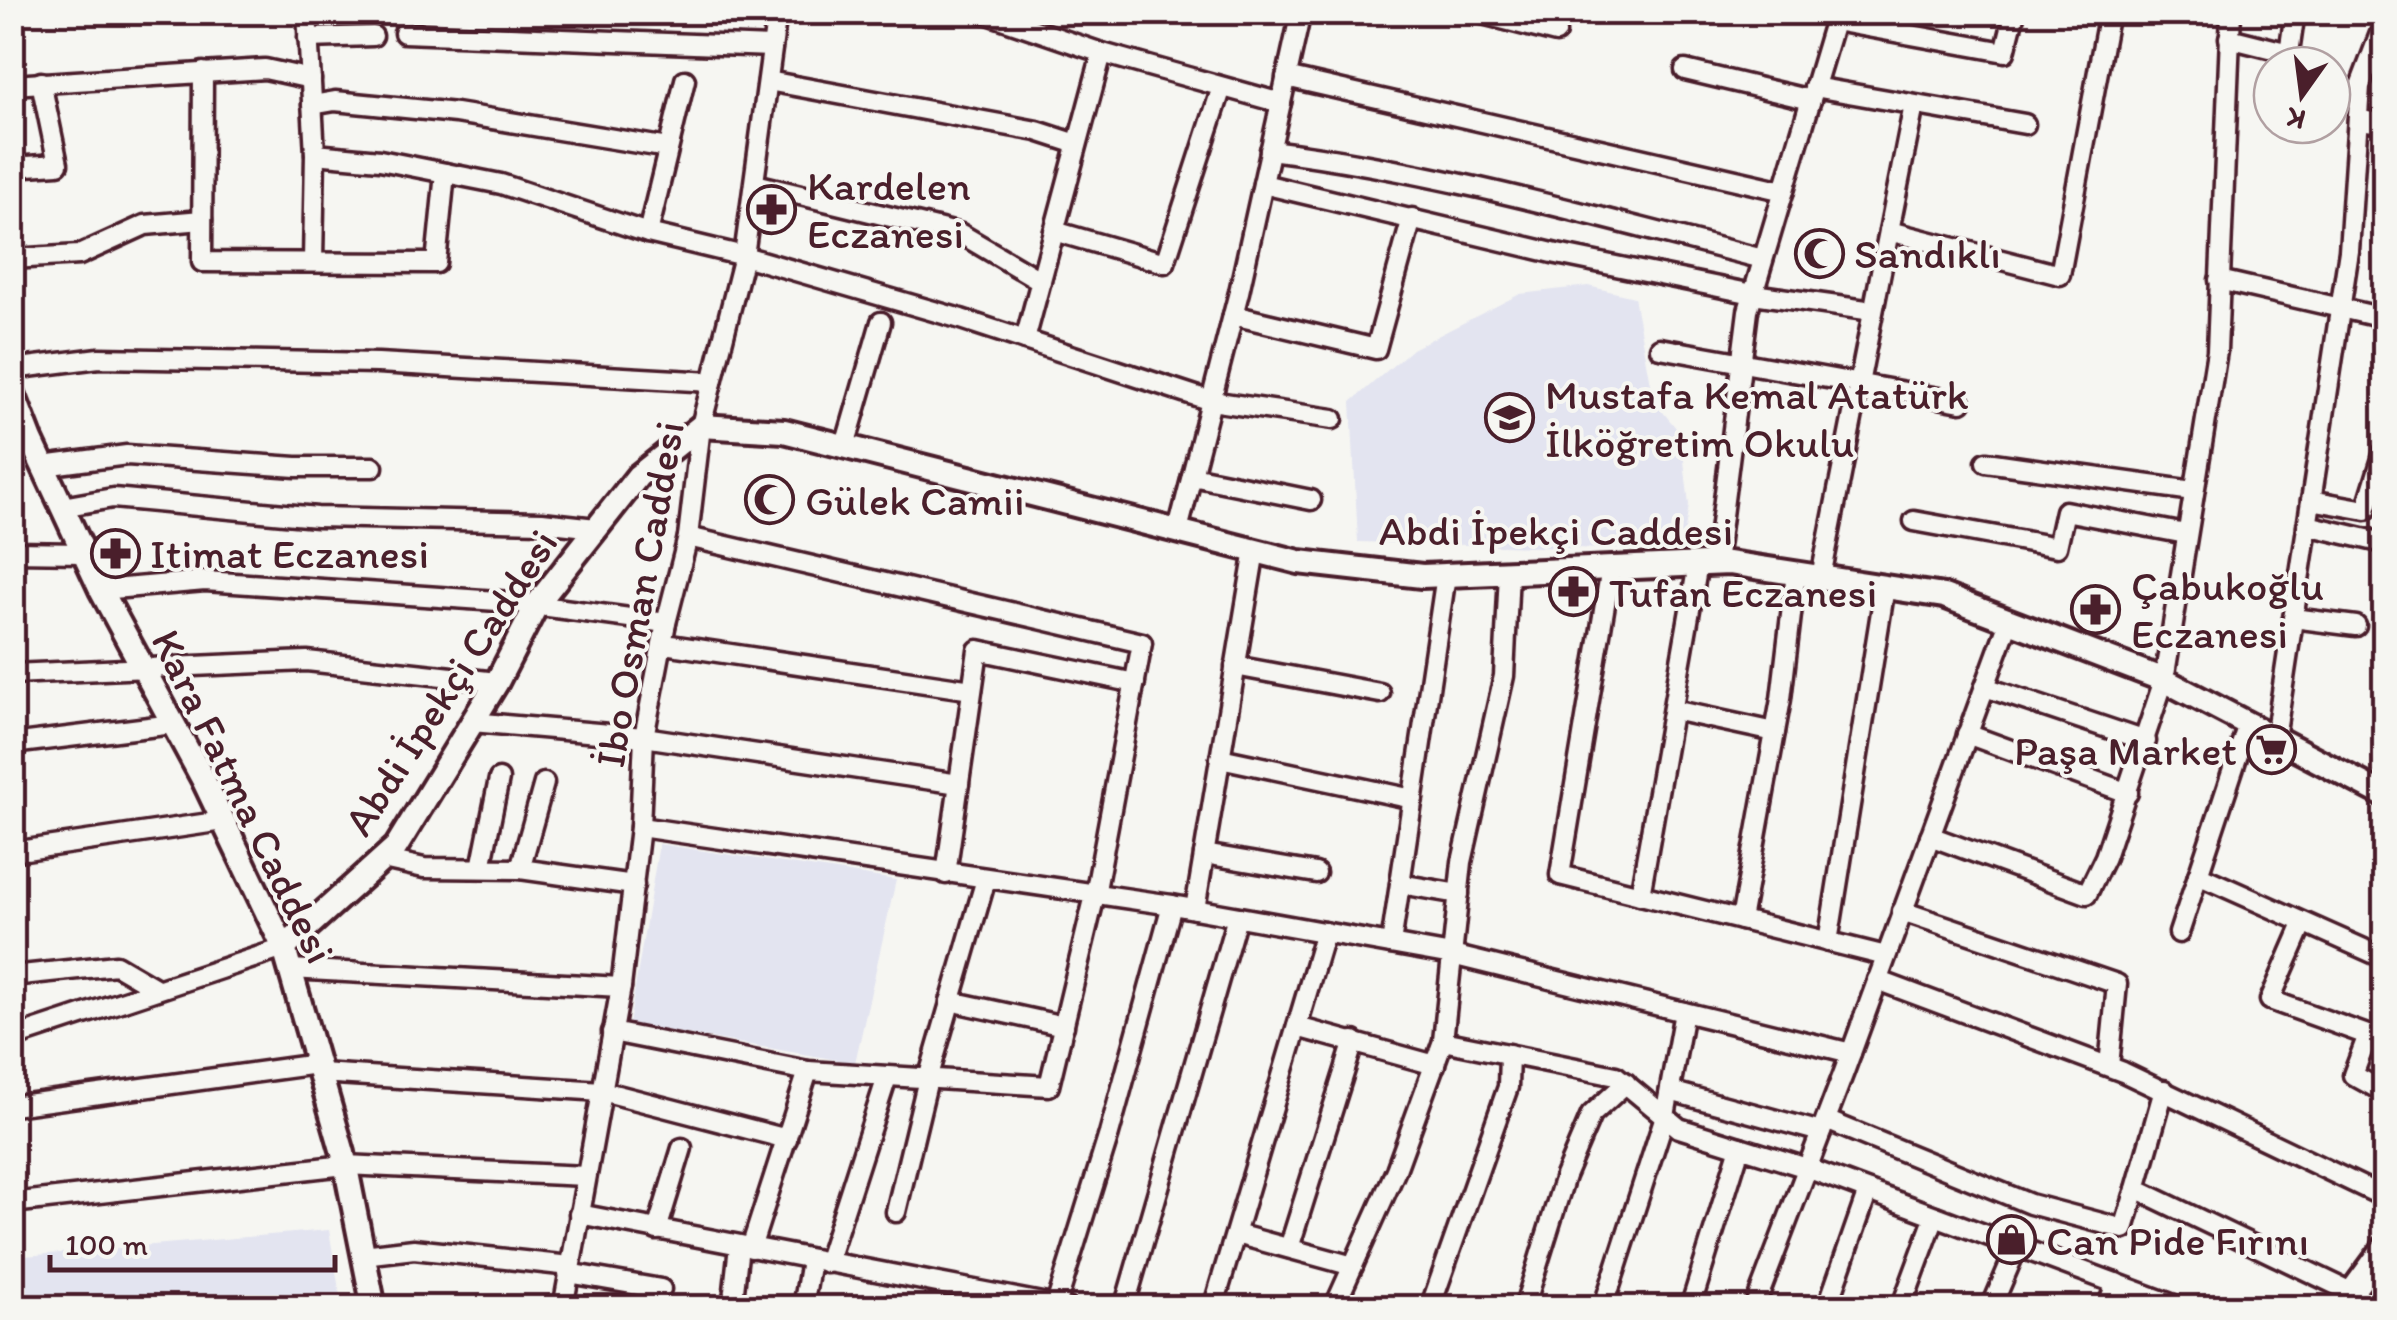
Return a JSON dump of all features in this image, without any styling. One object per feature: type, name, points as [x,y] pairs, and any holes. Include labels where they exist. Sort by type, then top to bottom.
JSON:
[{"type":"main road","name":"Kara Fatma Caddesi","points":[[12,391],[18,422],[223,821],[287,958],[345,1165],[374,1308]]},
{"type":"main road","name":"Abdi İpekçi Caddesi","points":[[287,958],[396,847],[496,682],[537,604],[596,528],[638,476],[701,426],[784,430],[1299,562],[1422,576],[1707,564],[1944,596],[2164,680],[2384,795]]},
{"type":"main road","points":[[2344,1299],[2384,1248]]},
{"type":"street","points":[[307,12],[315,154],[313,262]]},
{"type":"street","name":"İbo Osman Caddesi","points":[[563,1308],[621,987],[640,827],[644,737],[688,536],[701,426],[744,256],[776,12]]},
{"type":"street","points":[[982,12],[1102,54],[1280,103]]},
{"type":"street","points":[[1178,530],[1233,315],[1302,12]]},
{"type":"street","points":[[1474,12],[1556,33]]},
{"type":"street","points":[[1640,895],[1673,710],[1707,564],[1753,294],[1835,17],[2005,52],[2015,12]]},
{"type":"street","points":[[1889,230],[2060,275],[2109,12]]},
{"type":"street","points":[[1930,836],[2088,894],[2106,857],[2164,680],[2216,352],[2231,12]]},
{"type":"street","points":[[2229,38],[2289,52],[2295,12]]},
{"type":"street","points":[[2275,738],[2349,251],[2360,86],[2384,23]]},
{"type":"street","points":[[404,33],[772,47]]},
{"type":"street","points":[[308,38],[372,36]]},
{"type":"street","points":[[1025,340],[1102,54]]},
{"type":"street","points":[[12,85],[264,69],[311,78]]},
{"type":"street","points":[[1685,70],[1812,94],[1914,105],[2024,124]]},
{"type":"street","points":[[203,72],[202,262],[436,263],[445,173]]},
{"type":"street","points":[[1286,77],[1784,190]]},
{"type":"street","points":[[648,233],[685,80]]},
{"type":"street","points":[[768,80],[1037,131],[1077,144]]},
{"type":"street","points":[[12,167],[58,164],[41,82]]},
{"type":"street","points":[[1054,232],[1165,263],[1222,87]]},
{"type":"street","points":[[312,106],[335,101],[456,112],[668,148]]},
{"type":"street","points":[[1820,577],[1914,105]]},
{"type":"street","points":[[2358,120],[2384,123]]},
{"type":"street","points":[[1270,150],[1323,157],[1540,202],[1763,259]]},
{"type":"street","points":[[315,154],[380,160],[501,184],[648,233],[744,256],[1025,340],[1211,401],[1333,419]]},
{"type":"street","points":[[755,184],[961,234],[1041,280]]},
{"type":"street","points":[[1263,184],[1557,254],[1753,294],[1873,311]]},
{"type":"street","points":[[1233,315],[1376,349],[1412,218]]},
{"type":"street","points":[[12,259],[79,255],[144,226],[202,220]]},
{"type":"street","points":[[2219,280],[2384,318]]},
{"type":"street","points":[[845,446],[881,322]]},
{"type":"street","points":[[1660,348],[1961,402]]},
{"type":"street","points":[[12,369],[100,358],[378,362],[712,382]]},
{"type":"street","points":[[2311,500],[2366,510],[2384,452]]},
{"type":"street","points":[[43,466],[127,456],[296,467],[374,467]]},
{"type":"street","points":[[1986,462],[2193,491]]},
{"type":"street","points":[[1192,476],[1311,500]]},
{"type":"street","points":[[62,507],[113,498],[317,516],[542,522],[596,528]]},
{"type":"street","points":[[1914,522],[2057,547],[2065,511],[2186,534]]},
{"type":"street","points":[[2307,525],[2384,543]]},
{"type":"street","points":[[612,1032],[808,1072],[1049,1086],[1095,894],[1142,643],[688,536]]},
{"type":"street","points":[[1194,909],[1255,550]]},
{"type":"street","points":[[12,552],[84,554]]},
{"type":"street","points":[[1610,568],[1560,875],[1886,956]]},
{"type":"street","points":[[1334,1308],[1396,1170],[1443,1041],[1462,862],[1504,676],[1509,572]]},
{"type":"street","points":[[1741,920],[1775,732],[1796,573]]},
{"type":"street","points":[[1391,944],[1446,575]]},
{"type":"street","points":[[102,590],[205,582],[537,604],[666,623]]},
{"type":"street","points":[[1828,942],[1886,588]]},
{"type":"street","points":[[2293,618],[2356,626]]},
{"type":"street","points":[[1754,1308],[2010,621]]},
{"type":"street","points":[[664,644],[972,690]]},
{"type":"street","points":[[946,874],[978,650],[1134,683]]},
{"type":"street","points":[[12,674],[308,661],[496,682]]},
{"type":"street","points":[[1236,666],[1380,693]]},
{"type":"street","points":[[1985,686],[2146,741]]},
{"type":"street","points":[[1673,710],[1775,732]]},
{"type":"street","points":[[472,722],[644,737],[959,784]]},
{"type":"street","points":[[12,744],[173,724]]},
{"type":"street","points":[[2179,933],[2248,724]]},
{"type":"street","points":[[1968,734],[2128,794]]},
{"type":"street","points":[[1220,758],[1413,798]]},
{"type":"street","points":[[481,868],[499,779]]},
{"type":"street","points":[[520,869],[544,783]]},
{"type":"street","points":[[12,852],[223,821]]},
{"type":"street","points":[[640,827],[1172,905],[1391,944],[1851,1053]]},
{"type":"street","points":[[1204,854],[1316,873]]},
{"type":"street","points":[[383,859],[424,868],[520,869],[634,885]]},
{"type":"street","points":[[2198,875],[2384,958]]},
{"type":"street","points":[[896,1212],[928,1079],[986,879]]},
{"type":"street","points":[[1400,884],[1459,894]]},
{"type":"street","points":[[579,1214],[997,1301],[1062,1306],[1172,905]]},
{"type":"street","points":[[1902,911],[2116,984],[2108,1066]]},
{"type":"street","points":[[1124,1308],[1236,917]]},
{"type":"street","points":[[2303,924],[2270,1000],[2376,1038],[2354,1075],[2384,1092]]},
{"type":"street","points":[[1213,1308],[1325,932]]},
{"type":"street","points":[[287,958],[621,987]]},
{"type":"street","name":"Abdi İpekçi Caddesi","points":[[12,1038],[157,988],[287,958]]},
{"type":"street","points":[[12,976],[116,964],[157,988]]},
{"type":"street","points":[[1877,980],[2108,1066],[2384,1196]]},
{"type":"street","points":[[950,1001],[1064,1026]]},
{"type":"street","points":[[1603,1308],[1664,1116],[1684,1012]]},
{"type":"street","points":[[1297,1027],[1435,1065]]},
{"type":"street","points":[[1288,1248],[1354,1041]]},
{"type":"street","points":[[1443,1041],[1616,1076],[1679,1128],[1808,1168],[2182,1308]]},
{"type":"street","points":[[1430,1308],[1508,1087],[1509,1054]]},
{"type":"street","points":[[12,1106],[318,1068],[602,1091],[786,1139]]},
{"type":"street","points":[[732,1308],[745,1247],[808,1072]]},
{"type":"street","points":[[803,1308],[887,1077]]},
{"type":"street","points":[[1524,1308],[1564,1176],[1591,1115],[1626,1083]]},
{"type":"street","points":[[1670,1091],[1823,1126],[2030,1204],[2124,1229],[2164,1090]]},
{"type":"street","points":[[1690,1308],[1740,1147]]},
{"type":"street","points":[[657,1230],[682,1148]]},
{"type":"street","points":[[12,1203],[345,1165],[586,1176]]},
{"type":"street","points":[[2136,1189],[2344,1299],[2374,1308]]},
{"type":"street","points":[[1827,1308],[1868,1190]]},
{"type":"street","points":[[1901,1308],[1935,1216]]},
{"type":"street","points":[[1236,1234],[1353,1266]]},
{"type":"street","points":[[1991,1308],[2016,1247]]},
{"type":"street","points":[[363,1256],[414,1249],[569,1270],[661,1290]]},
{"type":"street","points":[[2107,1308],[2116,1283]]},
{"type":"shaded area","name":"Mustafa Kemal Atatürk İlköğretim Okulu","points":[[1588,286],[1634,297],[1653,400],[1681,434],[1689,505],[1683,542],[1608,549],[1358,542],[1351,402],[1412,349],[1520,294]]},
{"type":"shaded area","points":[[659,844],[896,880],[855,1063],[629,1024]]},
{"type":"shaded area","points":[[329,1230],[342,1307],[13,1307],[13,1257]]},
{"type":"place","name":"Kardelen Eczanesi","points":[[772,209]]},
{"type":"place","name":"Sandıklı","points":[[1819,253]]},
{"type":"place","name":"Mustafa Kemal Atatürk İlköğretim Okulu","points":[[1510,418]]},
{"type":"place","name":"Gülek Camii","points":[[770,500]]},
{"type":"place","name":"Itimat Eczanesi","points":[[115,553]]},
{"type":"place","name":"Tufan Eczanesi","points":[[1574,592]]},
{"type":"place","name":"Çabukoğlu Eczanesi","points":[[2096,609]]},
{"type":"place","name":"Paşa Market","points":[[2272,750]]},
{"type":"place","name":"Can Pide Fırını","points":[[2011,1240]]}]
